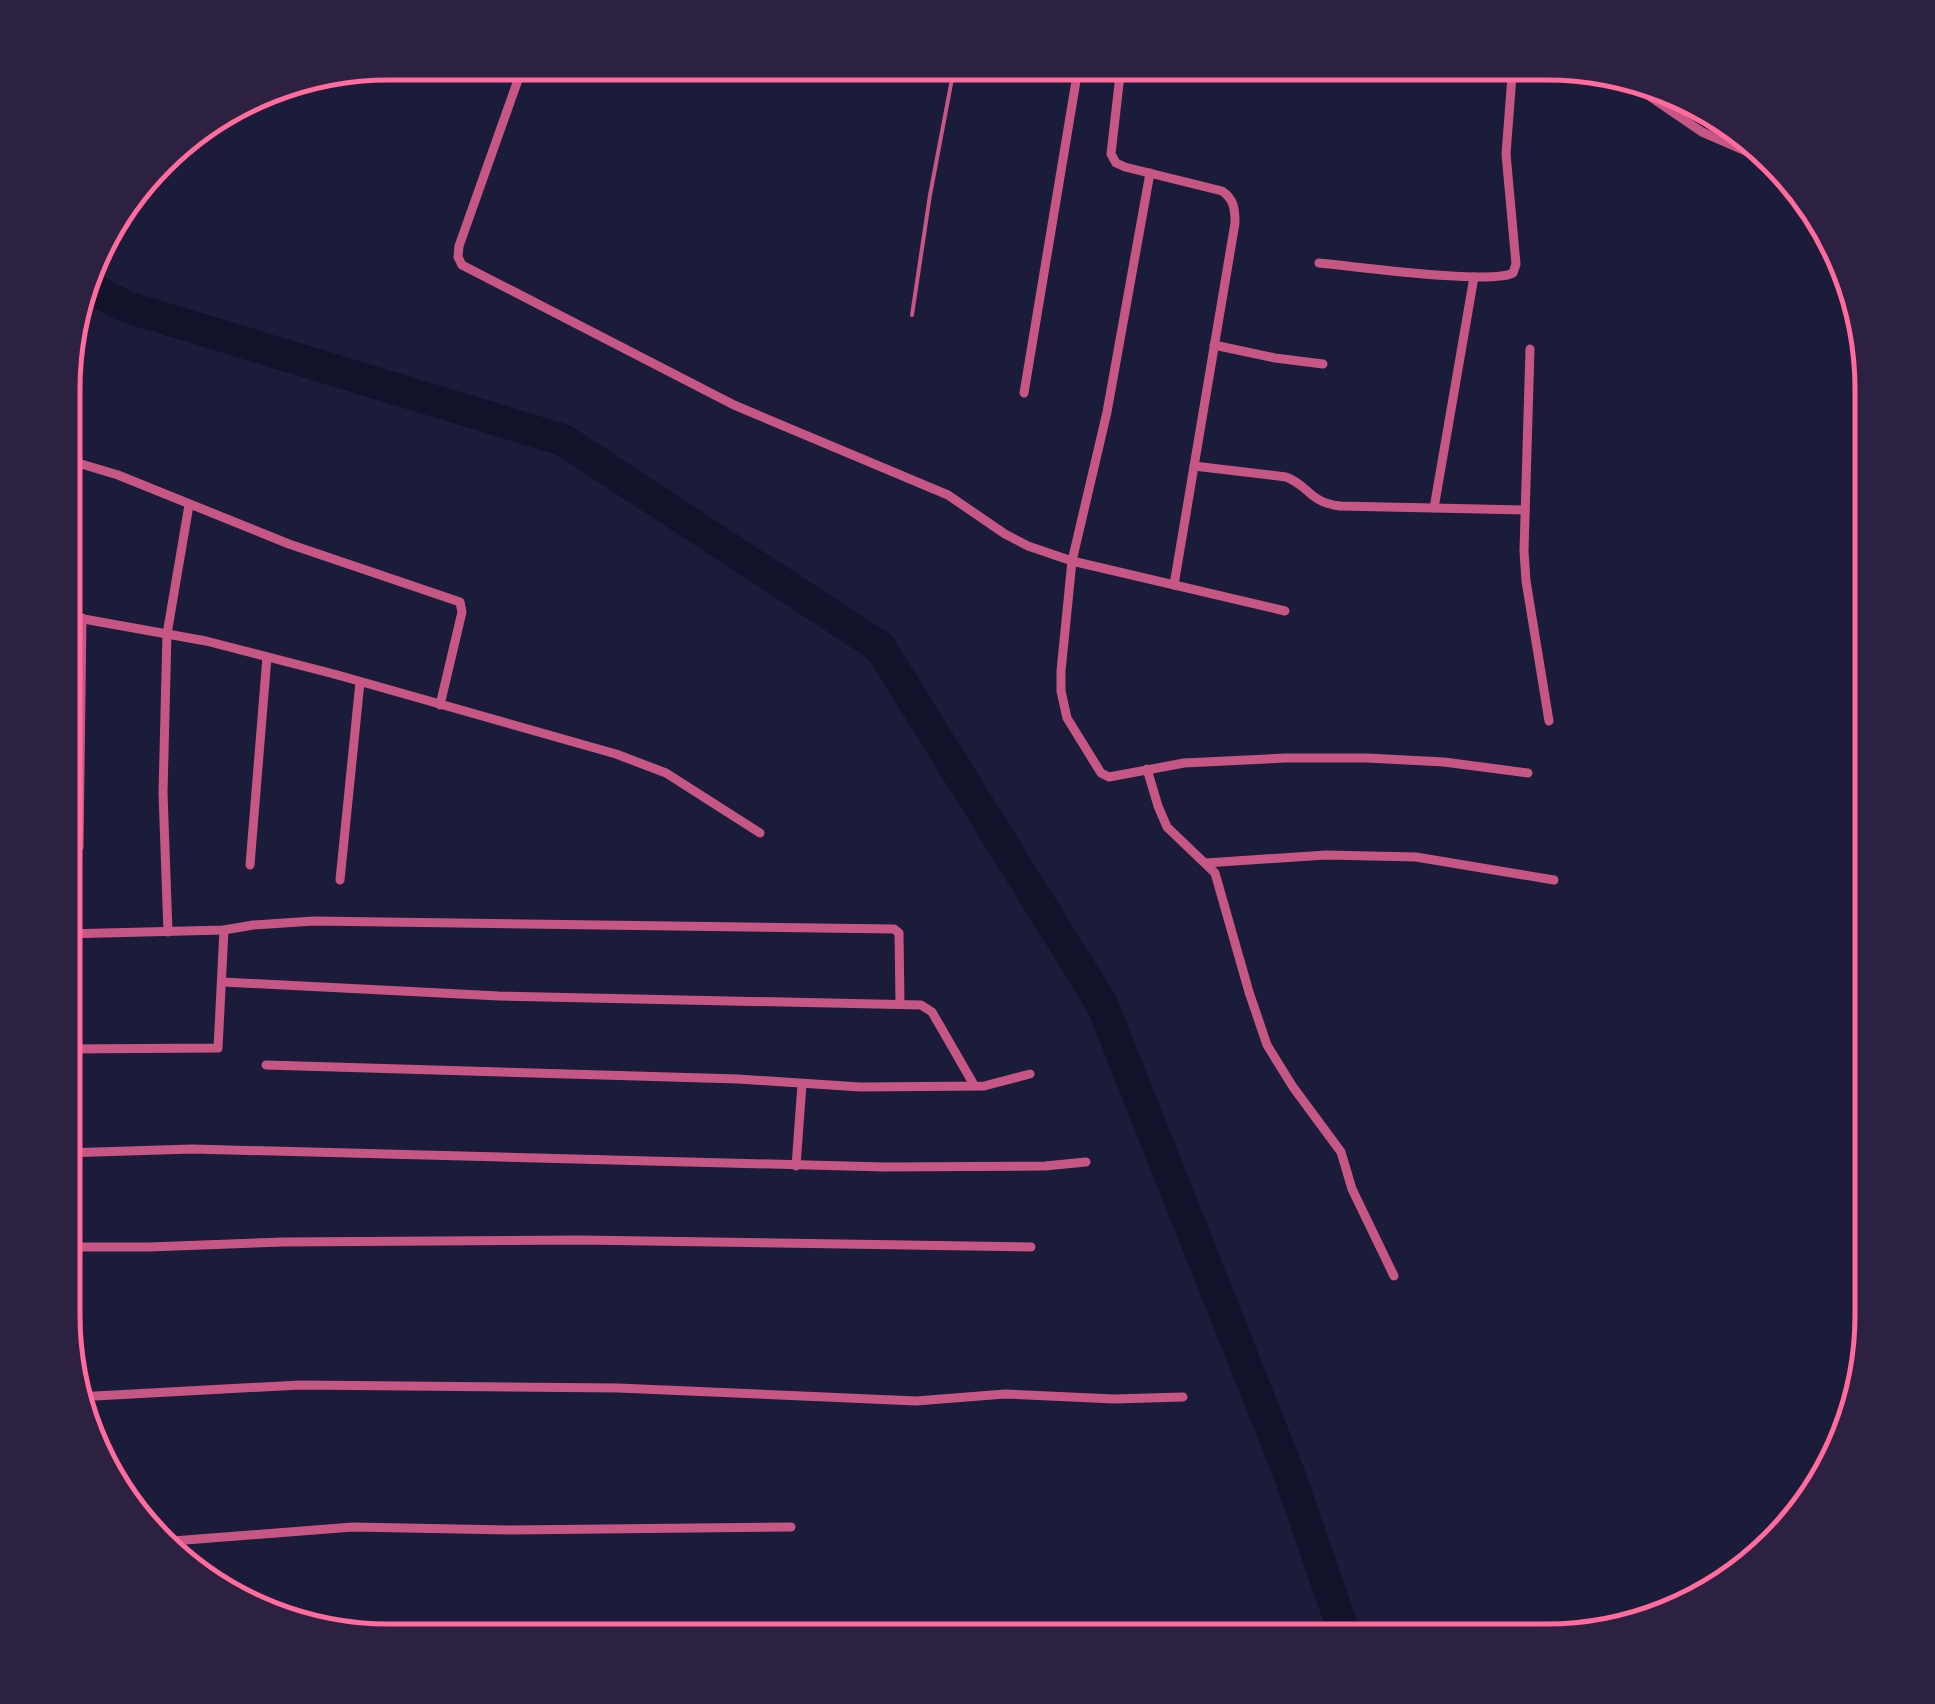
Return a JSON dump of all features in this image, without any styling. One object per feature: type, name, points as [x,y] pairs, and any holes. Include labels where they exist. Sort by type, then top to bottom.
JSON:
[{"type":"street","points":[[518,80],[459,246],[462,265],[734,405],[948,494],[1028,546],[1072,561],[1285,611]]},
{"type":"street","points":[[1024,393],[1076,81]]},
{"type":"street","points":[[1119,81],[1113,159],[1125,168],[1222,191],[1233,202],[1234,224],[1174,585]]},
{"type":"street","points":[[1319,263],[1474,277],[1504,277],[1513,273],[1506,154],[1512,81]]},
{"type":"street","points":[[1656,101],[1702,132],[1739,148]]},
{"type":"street","points":[[1150,173],[1107,412],[1072,561],[1061,691],[1067,718],[1105,776],[1114,778],[1147,769],[1214,761],[1368,758],[1444,762],[1528,774]]},
{"type":"street","points":[[1434,508],[1474,277]]},
{"type":"street","points":[[1214,346],[1324,364]]},
{"type":"street","points":[[1530,349],[1524,552],[1548,722]]},
{"type":"street","points":[[80,464],[289,544],[460,602],[462,612],[440,704]]},
{"type":"street","points":[[1194,466],[1286,477],[1326,504],[1525,510]]},
{"type":"street","points":[[168,932],[164,793],[167,634],[189,504]]},
{"type":"street","points":[[80,742],[82,618],[267,657],[642,762],[666,772],[760,833]]},
{"type":"street","points":[[250,865],[267,657]]},
{"type":"street","points":[[340,880],[360,682]]},
{"type":"street","points":[[1147,769],[1167,827],[1206,863],[1217,879],[1267,1045],[1342,1152],[1352,1189],[1394,1276]]},
{"type":"street","points":[[1206,863],[1326,855],[1416,856],[1554,880]]},
{"type":"street","points":[[81,934],[224,930],[314,921],[894,929],[899,933],[900,1004]]},
{"type":"street","points":[[81,1050],[216,1049],[220,1043],[224,930]]},
{"type":"street","points":[[223,982],[499,996],[921,1004],[929,1008],[974,1085]]},
{"type":"street","points":[[266,1065],[860,1086],[993,1085],[1030,1074]]},
{"type":"street","points":[[796,1166],[802,1084]]},
{"type":"street","points":[[81,1152],[192,1149],[796,1166],[1008,1167],[1086,1162]]},
{"type":"street","points":[[81,1247],[581,1240],[1031,1247]]},
{"type":"street","points":[[91,1396],[300,1385],[618,1388],[916,1401],[1005,1394],[1114,1399],[1183,1396]]},
{"type":"street","points":[[178,1541],[353,1528],[790,1527]]},
{"type":"lane","points":[[912,315],[953,80]]},
{"type":"waterway","points":[[96,291],[127,307],[563,440],[880,647],[1102,1004],[1291,1479],[1341,1623]]}]
